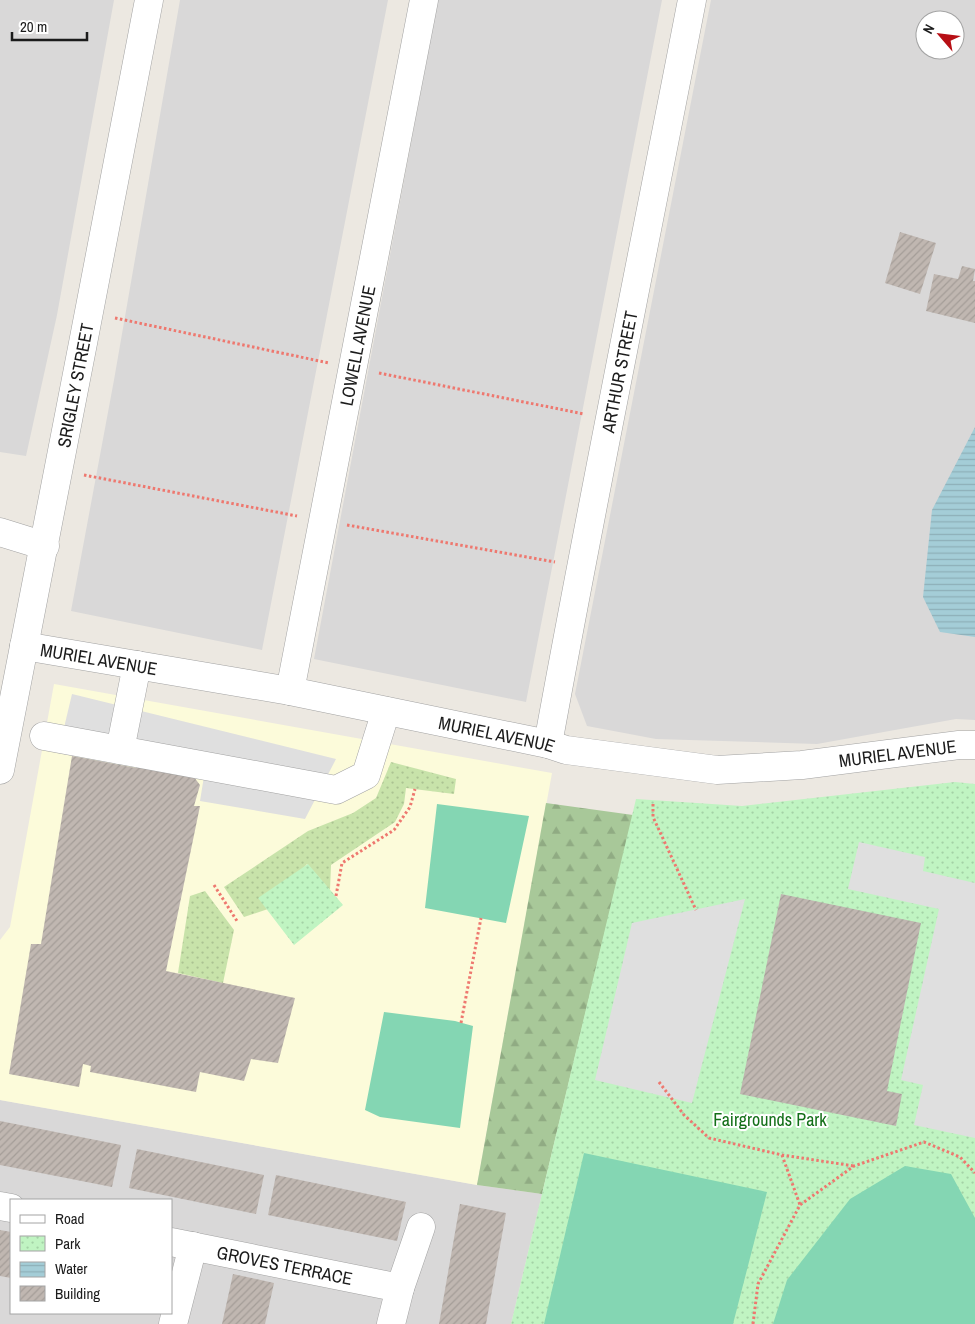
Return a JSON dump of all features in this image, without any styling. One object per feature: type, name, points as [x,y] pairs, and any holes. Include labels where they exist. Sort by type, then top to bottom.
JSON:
[{"type":"street","name":"SRIGLEY STREET","points":[[1,756],[45,546],[149,0]]},
{"type":"street","name":"LOWELL AVENUE","points":[[290,691],[424,0]]},
{"type":"street","name":"ARTHUR STREET","points":[[548,744],[580,567],[611,419],[692,0]]},
{"type":"street","points":[[0,532],[45,546]]},
{"type":"street","name":"MURIEL AVENUE","points":[[24,646],[290,691],[548,744],[566,750],[717,770],[802,765],[959,745],[975,745]]},
{"type":"street","points":[[120,750],[137,665]]},
{"type":"street","points":[[44,736],[336,790],[366,775],[386,711]]},
{"type":"street","points":[[392,1324],[400,1288],[421,1227]]},
{"type":"street","points":[[173,1324],[182,1244]]},
{"type":"street","name":"GROVES TERRACE","points":[[182,1244],[400,1288]]},
{"type":"path","points":[[336,896],[342,863],[394,830],[410,807],[415,789]]},
{"type":"path","points":[[654,804],[653,817],[696,910]]},
{"type":"path","points":[[214,885],[237,921]]},
{"type":"path","points":[[461,1023],[481,918]]},
{"type":"path","points":[[659,1082],[684,1115],[709,1138],[782,1155],[854,1166]]},
{"type":"path","points":[[753,1324],[758,1284],[800,1205],[854,1166],[924,1142],[960,1157],[975,1173]]},
{"type":"path","points":[[782,1155],[800,1205]]},
{"type":"shaded area","points":[[0,0],[114,0],[57,315],[26,456],[0,452]]},
{"type":"shaded area","points":[[180,0],[388,0],[262,650],[71,611],[114,380]]},
{"type":"shaded area","points":[[438,0],[662,0],[526,702],[314,659]]},
{"type":"shaded area","points":[[711,0],[975,0],[975,720],[956,719],[817,744],[656,739],[587,726],[575,694]]},
{"type":"shaded area","points":[[54,684],[552,773],[477,1185],[0,1100],[0,940],[10,927]]},
{"type":"shaded area","points":[[72,694],[336,759],[305,819],[200,801],[205,770],[130,755],[127,766],[58,753]]},
{"type":"shaded area","points":[[859,842],[925,857],[923,871],[975,883],[975,1138],[914,1125],[923,1085],[901,1080],[939,909],[848,889]]},
{"type":"shaded area","points":[[745,899],[692,1103],[595,1080],[632,923]]},
{"type":"shaded area","points":[[0,1100],[477,1185],[542,1194],[511,1324],[0,1324]]},
{"type":"green space","points":[[391,762],[456,779],[454,794],[406,788],[404,804],[395,822],[331,865],[330,890],[307,864],[268,909],[244,917],[224,887],[308,831],[353,813],[376,798]]},
{"type":"green space","name":"Fairgrounds Park","points":[[955,782],[975,784],[975,1324],[511,1324],[636,799],[742,806]]},
{"type":"green space","points":[[546,803],[633,815],[542,1194],[477,1185]]},
{"type":"green space","points":[[437,804],[529,816],[506,923],[425,908]]},
{"type":"green space","points":[[308,864],[343,905],[294,945],[258,898]]},
{"type":"green space","points":[[205,891],[234,930],[223,983],[178,973],[190,896]]},
{"type":"green space","points":[[384,1012],[455,1021],[473,1026],[460,1128],[380,1117],[365,1110]]},
{"type":"green space","points":[[584,1153],[767,1192],[733,1324],[544,1324]]},
{"type":"green space","points":[[905,1166],[951,1174],[975,1218],[975,1324],[773,1324],[787,1280],[850,1199]]},
{"type":"water","points":[[975,427],[975,637],[940,632],[923,597],[932,510]]},
{"type":"building","points":[[900,232],[936,243],[920,294],[885,283]]},
{"type":"building","points":[[962,266],[975,269],[973,281],[975,281],[975,323],[926,311],[934,274],[958,279]]},
{"type":"building","points":[[72,756],[136,768],[138,759],[191,773],[200,785],[194,806],[200,806],[166,971],[295,998],[278,1063],[251,1059],[244,1081],[200,1072],[196,1092],[90,1072],[91,1066],[83,1064],[79,1087],[9,1074],[31,944],[41,944]]},
{"type":"building","points":[[781,894],[921,923],[887,1091],[902,1094],[896,1126],[740,1094]]},
{"type":"building","points":[[0,1121],[121,1145],[112,1187],[0,1165]]},
{"type":"building","points":[[137,1149],[264,1175],[256,1214],[129,1188]]},
{"type":"building","points":[[276,1175],[406,1202],[397,1241],[268,1215]]},
{"type":"building","points":[[460,1204],[506,1213],[486,1324],[439,1324]]},
{"type":"building","points":[[0,1230],[10,1232],[10,1278],[0,1276]]},
{"type":"building","points":[[233,1274],[274,1283],[265,1324],[222,1324]]}]
